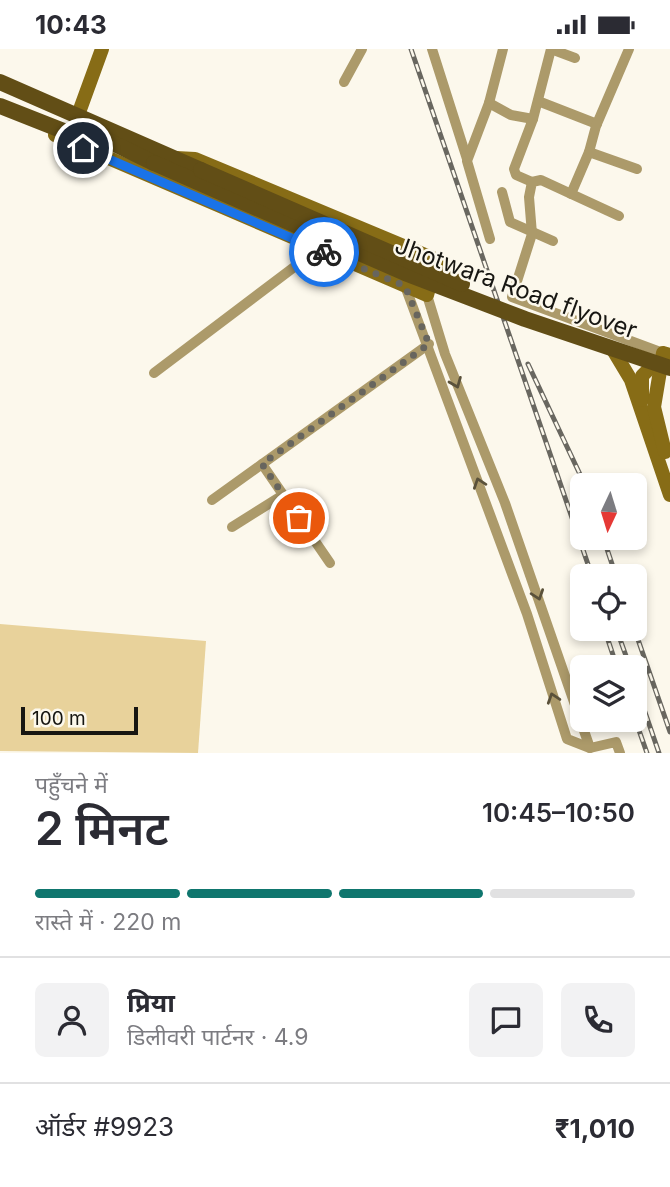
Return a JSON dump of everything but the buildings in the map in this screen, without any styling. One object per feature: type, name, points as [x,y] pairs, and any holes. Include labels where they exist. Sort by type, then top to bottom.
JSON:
[{"type":"main road","name":"Jhotwara Road flyover","points":[[0,82],[493,297],[665,365]]},
{"type":"main road","name":"Jhotwara Road flyover","points":[[0,94],[405,273],[613,350],[665,365]]},
{"type":"main road","name":"Jhotwara Road flyover","points":[[0,106],[128,160],[154,163]]},
{"type":"street","points":[[78,115],[102,49]]},
{"type":"street","points":[[344,82],[362,49]]},
{"type":"street","points":[[432,49],[490,239]]},
{"type":"street","points":[[467,160],[489,103],[503,49]]},
{"type":"street","points":[[575,58],[551,49],[533,119],[514,169],[516,175],[532,182],[541,180],[619,216]]},
{"type":"street","points":[[571,194],[629,49]]},
{"type":"street","points":[[538,101],[597,124]]},
{"type":"street","points":[[489,103],[512,115],[533,119]]},
{"type":"street","points":[[0,113],[426,295]]},
{"type":"street","points":[[589,152],[637,169]]},
{"type":"street","points":[[175,158],[195,159],[437,260],[426,295],[445,354],[491,465],[590,748]]},
{"type":"street","points":[[532,182],[529,197],[532,234],[512,297],[665,365]]},
{"type":"street","points":[[502,192],[510,222],[553,241]]},
{"type":"street","points":[[154,373],[318,249]]},
{"type":"street","points":[[405,286],[429,344],[527,614],[567,739],[590,748],[615,742],[620,753]]},
{"type":"street","points":[[212,500],[429,344]]},
{"type":"street","points":[[613,350],[631,380],[670,495]]},
{"type":"street","points":[[433,359],[445,354]]},
{"type":"street","points":[[642,412],[642,376],[665,365]]},
{"type":"street","points":[[665,365],[654,407],[670,467]]},
{"type":"street","points":[[262,464],[330,563]]},
{"type":"street","points":[[232,527],[283,495]]},
{"type":"shaded area","points":[[0,624],[206,641],[198,753],[0,751]]},
{"type":"railway","points":[[411,49],[588,564]]},
{"type":"railway","points":[[528,364],[579,473]]},
{"type":"railway","points":[[607,550],[612,564]]},
{"type":"railway","points":[[608,641],[613,655]]},
{"type":"railway","points":[[621,641],[626,655]]},
{"type":"railway","points":[[638,641],[670,732]]},
{"type":"railway","points":[[647,718],[659,753]]},
{"type":"railway","points":[[640,732],[647,753]]},
{"type":"way so far","points":[[299,518],[262,464],[429,344],[405,286],[324,252]]},
{"type":"route","points":[[83,148],[324,252]]}]
